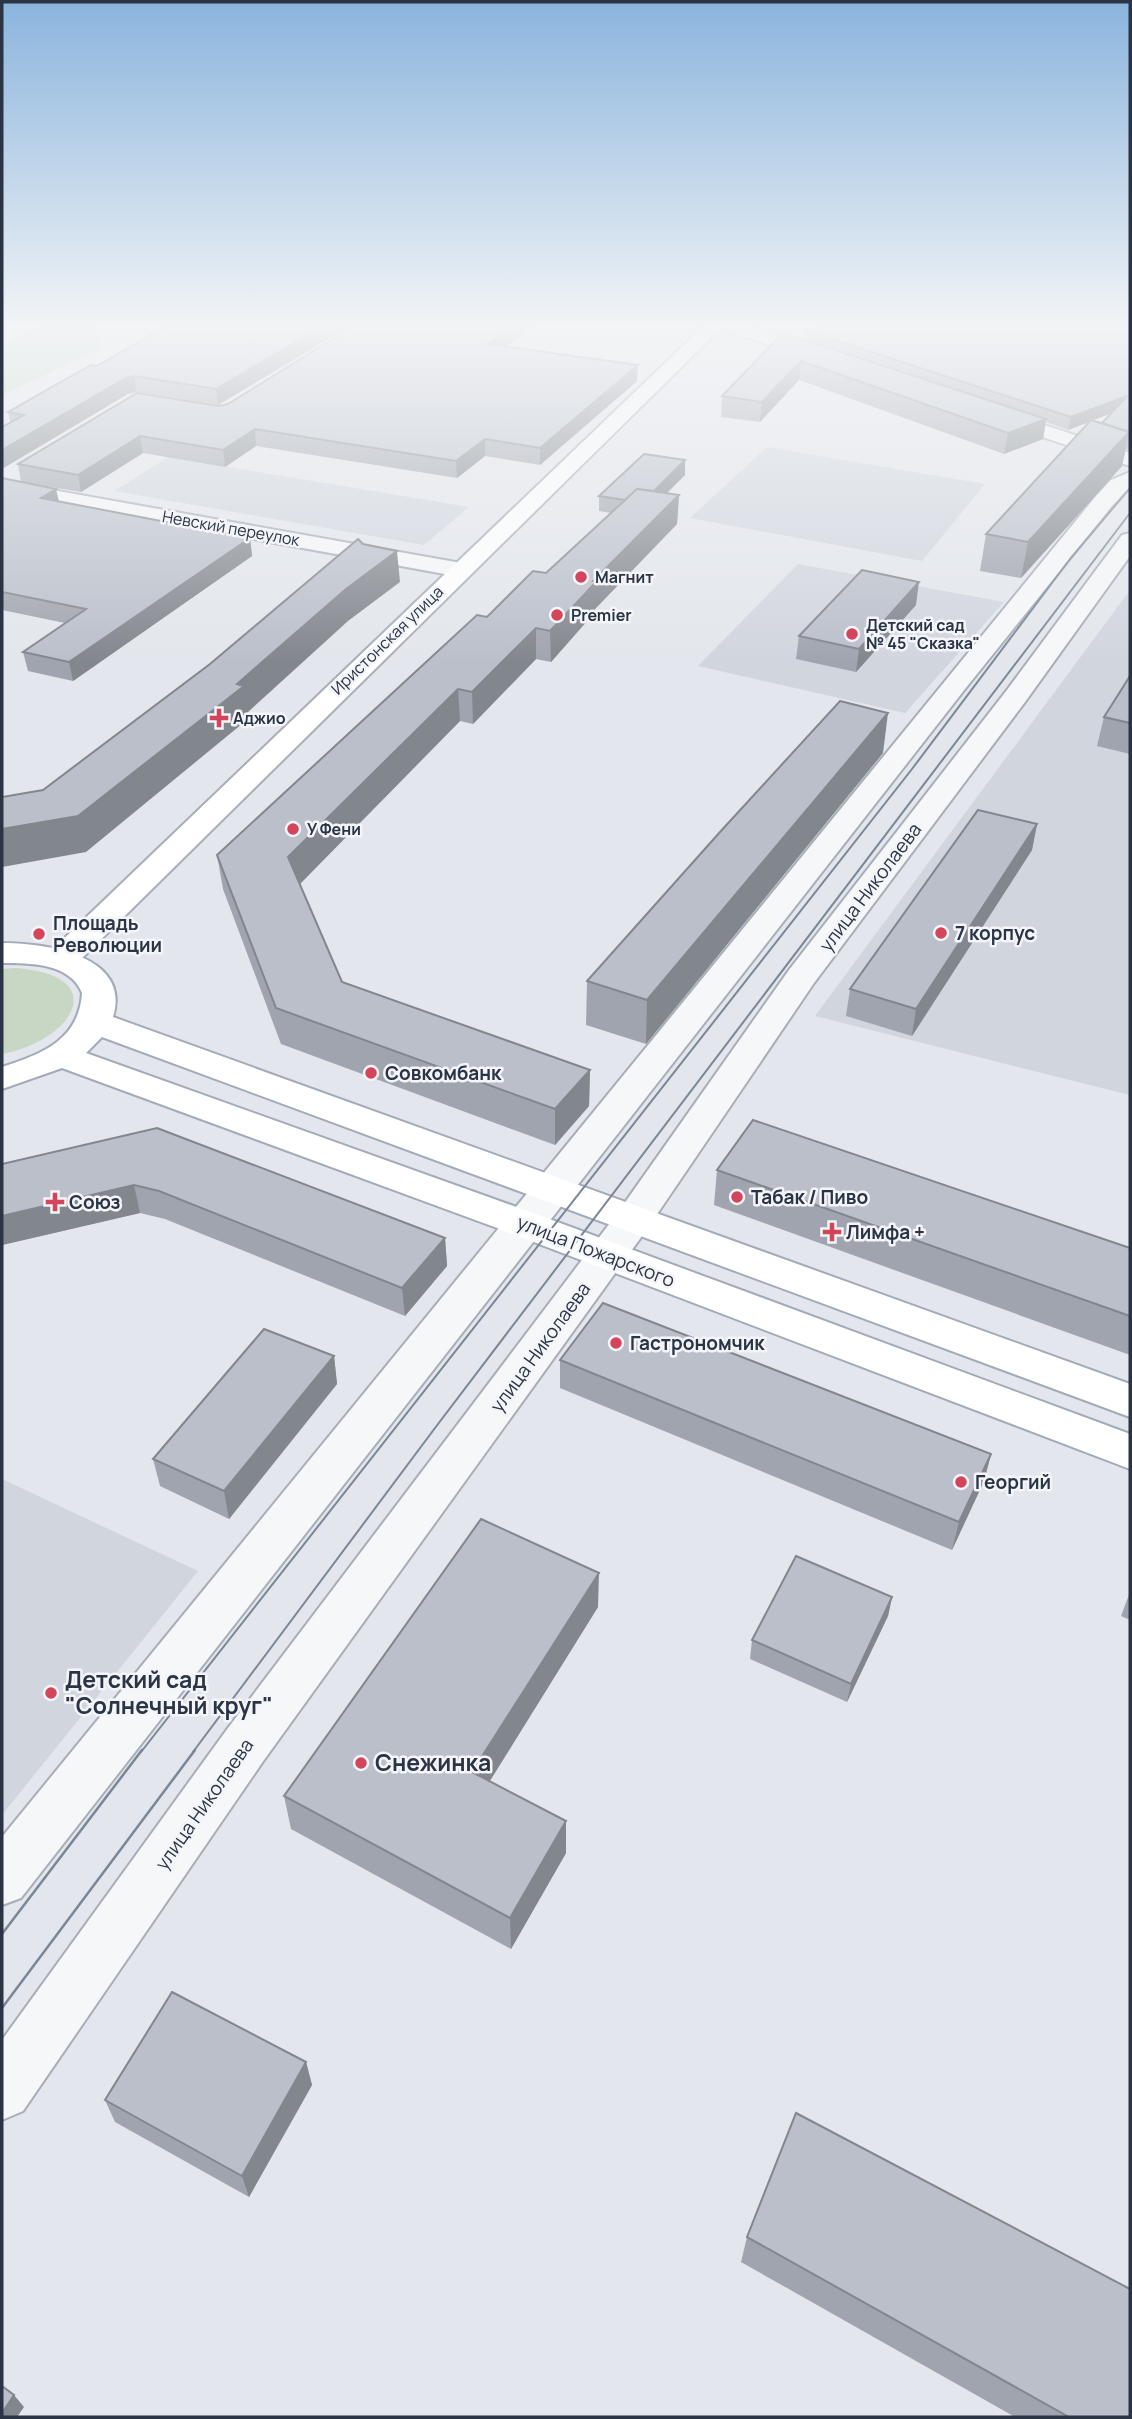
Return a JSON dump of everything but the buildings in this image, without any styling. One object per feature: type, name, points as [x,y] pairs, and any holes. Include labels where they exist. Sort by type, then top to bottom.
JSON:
[{"type":"main road","name":"Иристонская улица","points":[[62,959],[599,437]]},
{"type":"main road","points":[[2,953],[26,952],[62,959],[83,970],[96,985],[100,1003],[94,1022],[81,1040],[61,1056],[32,1070],[2,1078]]},
{"type":"main road","name":"улица Пожарского","points":[[94,1022],[538,1207],[620,1238],[1130,1452]]},
{"type":"main road","name":"улица Пожарского","points":[[61,1056],[538,1207]]},
{"type":"main road","name":"улица Пожарского","points":[[620,1238],[1130,1401]]},
{"type":"street","points":[[1061,437],[1130,460]]},
{"type":"street","points":[[2,481],[24,467]]},
{"type":"street","points":[[2,1879],[1069,544],[1119,485],[1130,478]]},
{"type":"street","name":"Невский переулок","points":[[2,487],[461,570]]},
{"type":"street","name":"улица Николаева","points":[[2,2090],[246,1744],[620,1238],[801,977],[1016,696],[1130,540]]},
{"type":"shaded area","points":[[767,447],[985,484],[922,561],[690,518]]},
{"type":"shaded area","points":[[168,457],[469,507],[424,545],[114,491]]},
{"type":"shaded area","name":"Детский сад № 45 \"Сказка\"","points":[[798,564],[1004,602],[905,713],[698,666]]},
{"type":"shaded area","points":[[1130,590],[1130,1095],[815,1016]]},
{"type":"shaded area","name":"Детский сад \"Солнечный круг\"","points":[[2,1479],[198,1571],[2,1815]]},
{"type":"green space","points":[[16,968],[46,973],[65,983],[73,995],[72,1009],[63,1023],[48,1036],[27,1047],[2,1054],[2,969]]},
{"type":"tram line","points":[[141,1752],[912,769],[1070,559],[1130,488]]},
{"type":"tram line","points":[[193,1752],[435,1428],[1130,513]]},
{"type":"tram line","points":[[2,1934],[142,1750]]},
{"type":"tram line","points":[[2,2008],[195,1750]]},
{"type":"place","name":"Магнит","points":[[581,577]]},
{"type":"place","name":"Premier","points":[[557,615]]},
{"type":"place","name":"Детский сад № 45 \"Сказка\"","points":[[852,634]]},
{"type":"place","name":"Аджио","points":[[219,718]]},
{"type":"place","name":"У Фени","points":[[293,829]]},
{"type":"place","name":"7 корпус","points":[[941,933]]},
{"type":"place","name":"Площадь Революции","points":[[39,934]]},
{"type":"place","name":"Совкомбанк","points":[[371,1073]]},
{"type":"place","name":"Табак / Пиво","points":[[737,1197]]},
{"type":"place","name":"Союз","points":[[55,1202]]},
{"type":"place","name":"Лимфа +","points":[[832,1232]]},
{"type":"place","name":"Гастрономчик","points":[[616,1343]]},
{"type":"place","name":"Георгий","points":[[961,1482]]},
{"type":"place","name":"Детский сад \"Солнечный круг\"","points":[[51,1693]]},
{"type":"place","name":"Снежинка","points":[[361,1763]]}]
